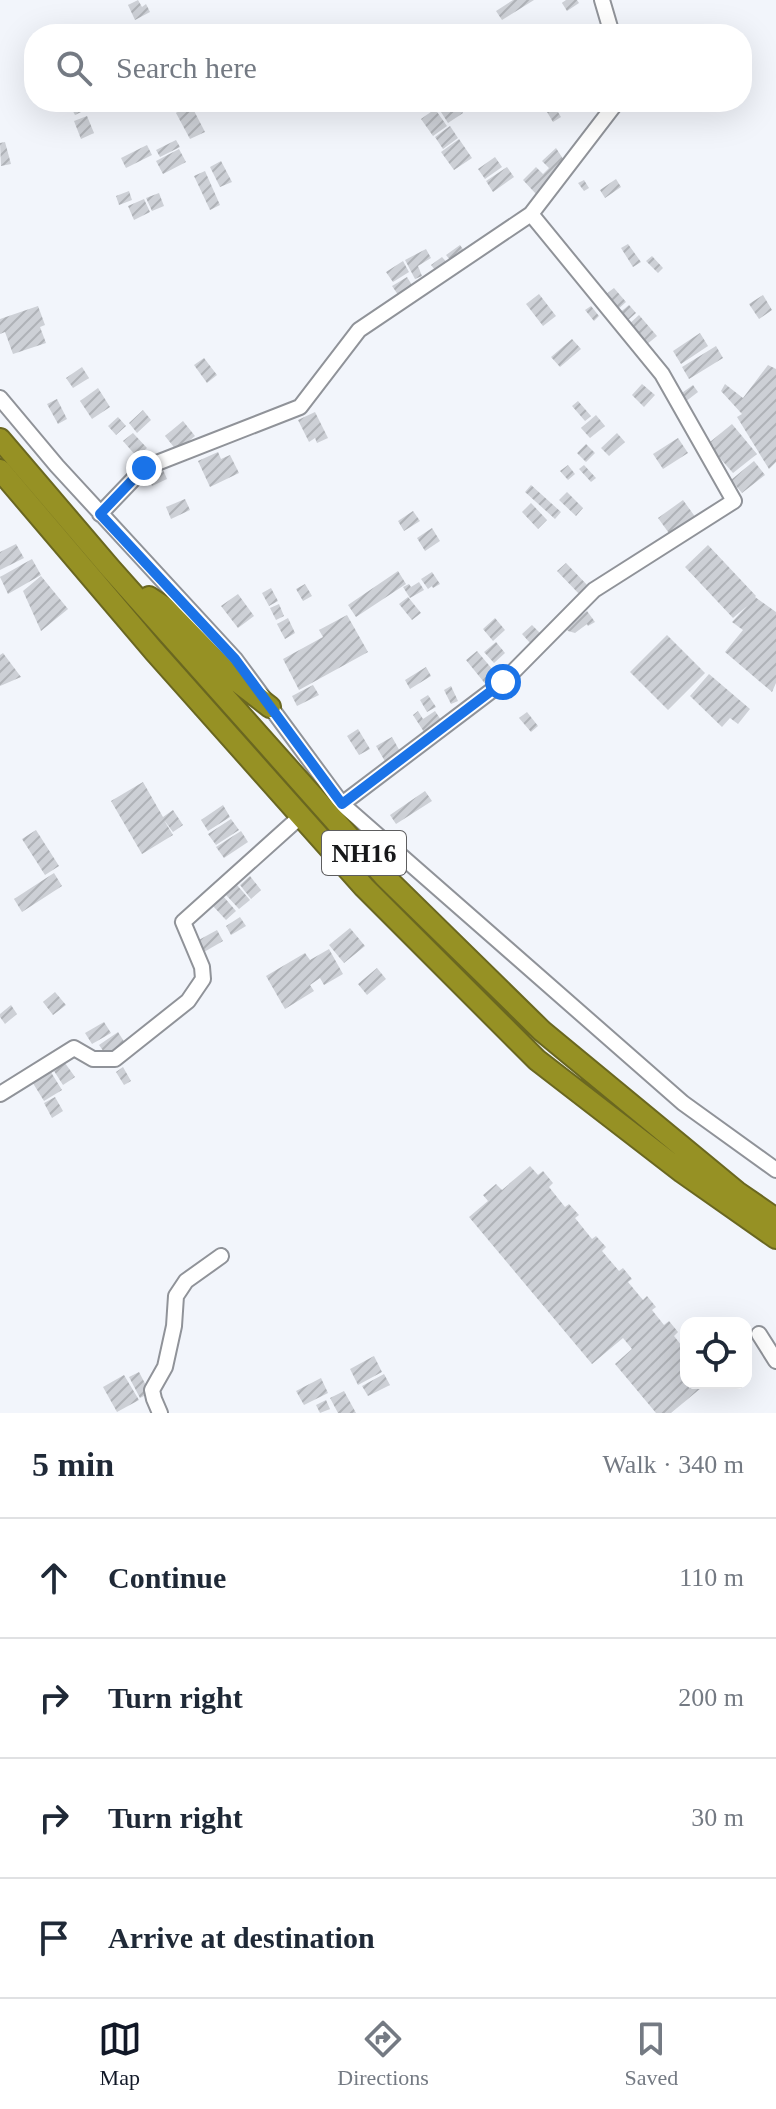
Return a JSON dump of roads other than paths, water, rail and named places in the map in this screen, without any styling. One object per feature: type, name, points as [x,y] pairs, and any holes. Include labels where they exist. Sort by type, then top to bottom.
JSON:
[{"type":"highway","name":"NH16","points":[[0,439],[110,568],[385,877],[542,1031],[737,1192],[776,1219]]},
{"type":"highway","name":"NH16","points":[[0,470],[154,651],[364,887],[537,1060],[682,1172],[776,1238]]},
{"type":"highway","points":[[110,568],[164,607],[234,679],[270,707]]},
{"type":"street","points":[[602,0],[609,24]]},
{"type":"street","points":[[100,514],[144,468],[300,407],[359,330],[531,214],[609,112]]},
{"type":"street","points":[[342,804],[503,682],[594,590],[734,501],[662,374],[531,214]]},
{"type":"street","points":[[0,398],[100,514],[235,659],[342,804],[683,1103],[776,1170]]},
{"type":"street","points":[[0,1094],[74,1048],[93,1059],[115,1059],[188,1001],[203,979],[202,967],[183,922],[301,816]]},
{"type":"street","points":[[160,1413],[152,1390],[165,1367],[174,1326],[176,1296],[186,1281],[221,1256]]},
{"type":"street","points":[[759,1334],[776,1361]]}]
